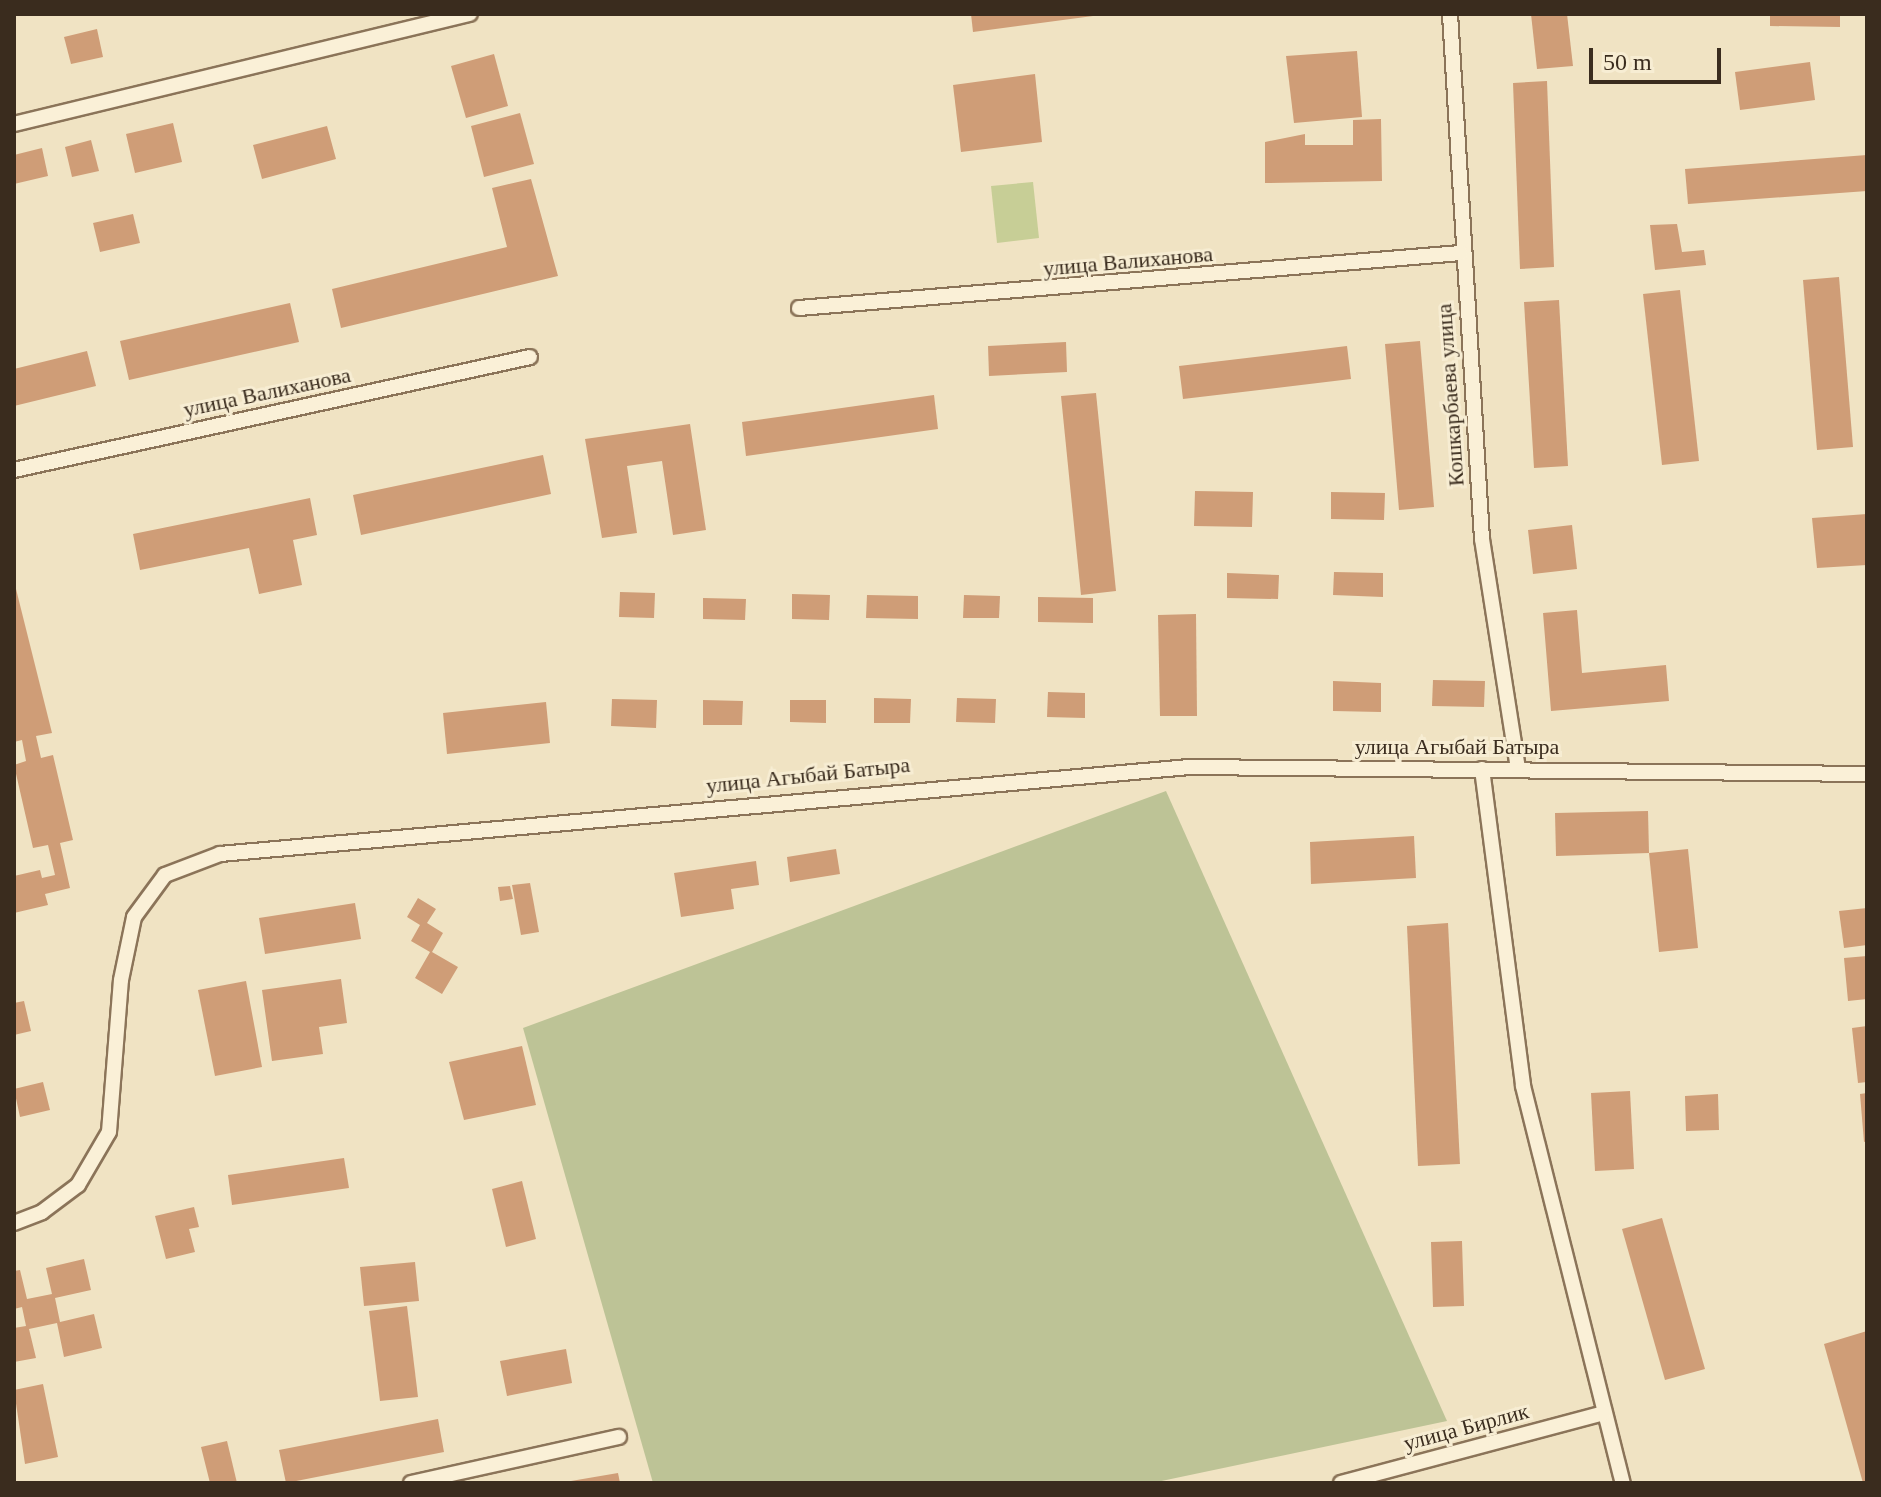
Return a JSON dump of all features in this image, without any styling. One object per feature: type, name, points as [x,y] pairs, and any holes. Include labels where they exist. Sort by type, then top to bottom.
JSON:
[{"type":"street","points":[[14,124],[470,14]]},
{"type":"street","name":"Кошкарбаева улица","points":[[1450,14],[1461,253],[1482,539],[1518,769]]},
{"type":"street","name":"улица Валиханова","points":[[799,308],[1461,253]]},
{"type":"street","name":"улица Валиханова","points":[[14,470],[530,357]]},
{"type":"street","name":"улица Агыбай Батыра","points":[[14,1223],[42,1212],[78,1185],[109,1132],[121,980],[134,917],[165,875],[220,854],[955,783],[1190,767],[1867,774]]},
{"type":"street","points":[[1482,769],[1523,1086],[1623,1483]]},
{"type":"street","name":"улица Бирлик","points":[[1341,1483],[1604,1413]]},
{"type":"street","points":[[411,1483],[619,1437]]},
{"type":"green space","points":[[1033,182],[1039,238],[997,243],[991,186]]},
{"type":"green space","points":[[1166,791],[1447,1421],[1152,1483],[653,1483],[523,1028]]},
{"type":"building","points":[[971,14],[1093,14],[1093,16],[973,32]]},
{"type":"building","points":[[1531,14],[1567,14],[1573,66],[1537,69]]},
{"type":"building","points":[[1770,14],[1840,14],[1840,27],[1770,26]]},
{"type":"building","points":[[97,29],[103,57],[71,64],[64,37]]},
{"type":"building","points":[[1357,51],[1362,117],[1294,123],[1286,56]]},
{"type":"building","points":[[494,54],[508,106],[466,118],[451,66]]},
{"type":"building","points":[[1810,62],[1815,100],[1740,110],[1735,72]]},
{"type":"building","points":[[1035,74],[1042,142],[961,152],[953,85]]},
{"type":"building","points":[[1547,81],[1554,267],[1520,269],[1513,83]]},
{"type":"building","points":[[520,113],[534,164],[484,177],[471,126]]},
{"type":"building","points":[[1381,119],[1382,181],[1265,183],[1265,142],[1305,134],[1305,145],[1353,145],[1353,120]]},
{"type":"building","points":[[173,123],[182,162],[135,173],[126,134]]},
{"type":"building","points":[[327,126],[336,159],[262,179],[253,145]]},
{"type":"building","points":[[91,140],[99,171],[72,177],[65,147]]},
{"type":"building","points":[[42,148],[48,176],[14,184],[14,155]]},
{"type":"building","points":[[1867,155],[1867,191],[1688,204],[1685,169]]},
{"type":"building","points":[[531,179],[558,276],[341,328],[332,289],[507,247],[492,188]]},
{"type":"building","points":[[133,214],[140,243],[100,252],[93,223]]},
{"type":"building","points":[[1677,224],[1682,252],[1704,250],[1706,265],[1655,270],[1650,225]]},
{"type":"building","points":[[1839,277],[1853,447],[1817,450],[1803,280]]},
{"type":"building","points":[[1680,290],[1699,461],[1662,465],[1643,294]]},
{"type":"building","points":[[1559,300],[1568,466],[1534,468],[1524,302]]},
{"type":"building","points":[[290,303],[299,342],[129,380],[120,341]]},
{"type":"building","points":[[1420,341],[1434,507],[1399,510],[1385,344]]},
{"type":"building","points":[[1066,342],[1067,372],[989,376],[988,346]]},
{"type":"building","points":[[1347,346],[1351,379],[1183,399],[1179,366]]},
{"type":"building","points":[[87,351],[96,386],[14,406],[14,369]]},
{"type":"building","points":[[1096,393],[1116,591],[1081,595],[1061,396]]},
{"type":"building","points":[[934,395],[938,429],[746,456],[742,422]]},
{"type":"building","points":[[690,424],[706,530],[673,535],[662,461],[627,466],[637,533],[602,538],[585,439]]},
{"type":"building","points":[[543,455],[551,494],[361,535],[353,495]]},
{"type":"building","points":[[1195,491],[1253,492],[1252,527],[1194,526]]},
{"type":"building","points":[[1331,492],[1385,493],[1384,520],[1331,519]]},
{"type":"building","points":[[310,498],[317,535],[293,540],[302,585],[259,594],[249,548],[140,570],[133,534]]},
{"type":"building","points":[[1867,514],[1867,565],[1817,568],[1812,518]]},
{"type":"building","points":[[1572,525],[1577,569],[1533,574],[1528,530]]},
{"type":"building","points":[[1334,572],[1383,573],[1383,597],[1333,595]]},
{"type":"building","points":[[1227,573],[1279,575],[1278,599],[1227,598]]},
{"type":"building","points":[[14,581],[52,733],[36,736],[41,758],[53,755],[73,840],[60,843],[70,888],[45,894],[48,905],[14,913],[14,876],[40,870],[42,878],[55,875],[48,845],[33,848],[14,765],[26,761],[22,740],[14,742]]},
{"type":"building","points":[[620,592],[655,593],[654,618],[619,617]]},
{"type":"building","points":[[792,594],[830,595],[829,620],[792,619]]},
{"type":"building","points":[[867,595],[918,596],[918,619],[866,618]]},
{"type":"building","points":[[964,595],[1000,596],[999,618],[963,618]]},
{"type":"building","points":[[1038,597],[1093,598],[1093,623],[1038,622]]},
{"type":"building","points":[[703,598],[746,599],[745,620],[703,619]]},
{"type":"building","points":[[1577,610],[1582,673],[1666,665],[1669,701],[1551,711],[1543,613]]},
{"type":"building","points":[[1196,614],[1197,716],[1160,716],[1158,615]]},
{"type":"building","points":[[1433,680],[1485,681],[1484,707],[1432,706]]},
{"type":"building","points":[[1333,681],[1381,683],[1381,712],[1333,711]]},
{"type":"building","points":[[1048,692],[1085,693],[1085,718],[1047,717]]},
{"type":"building","points":[[874,698],[911,699],[910,723],[874,723]]},
{"type":"building","points":[[957,698],[996,699],[995,723],[956,722]]},
{"type":"building","points":[[612,699],[657,700],[656,728],[611,726]]},
{"type":"building","points":[[703,700],[743,701],[742,725],[703,725]]},
{"type":"building","points":[[790,700],[826,700],[826,723],[790,722]]},
{"type":"building","points":[[546,702],[550,743],[447,754],[443,713]]},
{"type":"building","points":[[1648,811],[1649,853],[1556,856],[1555,813]]},
{"type":"building","points":[[1414,836],[1416,878],[1311,884],[1310,842]]},
{"type":"building","points":[[836,849],[840,874],[790,882],[787,857]]},
{"type":"building","points":[[1688,849],[1698,948],[1659,952],[1649,853]]},
{"type":"building","points":[[756,861],[759,885],[731,889],[734,909],[681,917],[674,873]]},
{"type":"building","points":[[530,883],[539,932],[521,935],[512,885]]},
{"type":"building","points":[[510,886],[513,899],[500,901],[498,887]]},
{"type":"building","points":[[418,898],[436,909],[427,923],[443,933],[432,952],[458,967],[442,994],[415,978],[430,952],[411,941],[420,925],[407,917]]},
{"type":"building","points":[[355,903],[361,939],[265,954],[259,918]]},
{"type":"building","points":[[1867,908],[1867,945],[1844,948],[1839,911]]},
{"type":"building","points":[[1448,923],[1460,1164],[1418,1166],[1407,926]]},
{"type":"building","points":[[1867,956],[1867,999],[1848,1001],[1844,958]]},
{"type":"building","points":[[341,979],[347,1023],[319,1027],[323,1054],[272,1061],[262,990]]},
{"type":"building","points":[[246,981],[262,1067],[215,1076],[198,990]]},
{"type":"building","points":[[24,1001],[31,1031],[14,1035],[14,1003]]},
{"type":"building","points":[[1867,1026],[1867,1082],[1858,1083],[1852,1028]]},
{"type":"building","points":[[522,1046],[536,1105],[464,1120],[449,1062]]},
{"type":"building","points":[[43,1082],[50,1110],[20,1117],[14,1089]]},
{"type":"building","points":[[1630,1091],[1634,1169],[1595,1171],[1591,1093]]},
{"type":"building","points":[[1867,1093],[1867,1141],[1864,1142],[1860,1094]]},
{"type":"building","points":[[1718,1094],[1719,1130],[1686,1131],[1685,1096]]},
{"type":"building","points":[[344,1158],[349,1188],[232,1205],[228,1175]]},
{"type":"building","points":[[522,1181],[536,1239],[506,1247],[492,1189]]},
{"type":"building","points":[[194,1207],[199,1227],[189,1229],[195,1252],[166,1259],[155,1216]]},
{"type":"building","points":[[1662,1218],[1705,1369],[1665,1380],[1622,1229]]},
{"type":"building","points":[[1462,1241],[1464,1306],[1433,1307],[1431,1242]]},
{"type":"building","points":[[84,1259],[91,1290],[55,1298],[60,1322],[94,1314],[102,1348],[64,1357],[57,1323],[29,1329],[36,1358],[14,1362],[14,1328],[26,1326],[22,1307],[14,1309],[14,1271],[20,1270],[27,1299],[52,1294],[46,1268]]},
{"type":"building","points":[[415,1262],[419,1301],[364,1306],[360,1267]]},
{"type":"building","points":[[407,1306],[418,1397],[380,1401],[369,1311]]},
{"type":"building","points":[[1867,1331],[1867,1482],[1863,1483],[1824,1344]]},
{"type":"building","points":[[566,1349],[572,1383],[507,1396],[500,1361]]},
{"type":"building","points":[[43,1384],[58,1457],[25,1464],[14,1390]]},
{"type":"building","points":[[438,1419],[444,1452],[286,1483],[279,1450]]},
{"type":"building","points":[[227,1441],[237,1483],[210,1483],[201,1447]]},
{"type":"building","points":[[618,1473],[620,1483],[571,1483],[571,1481]]}]
